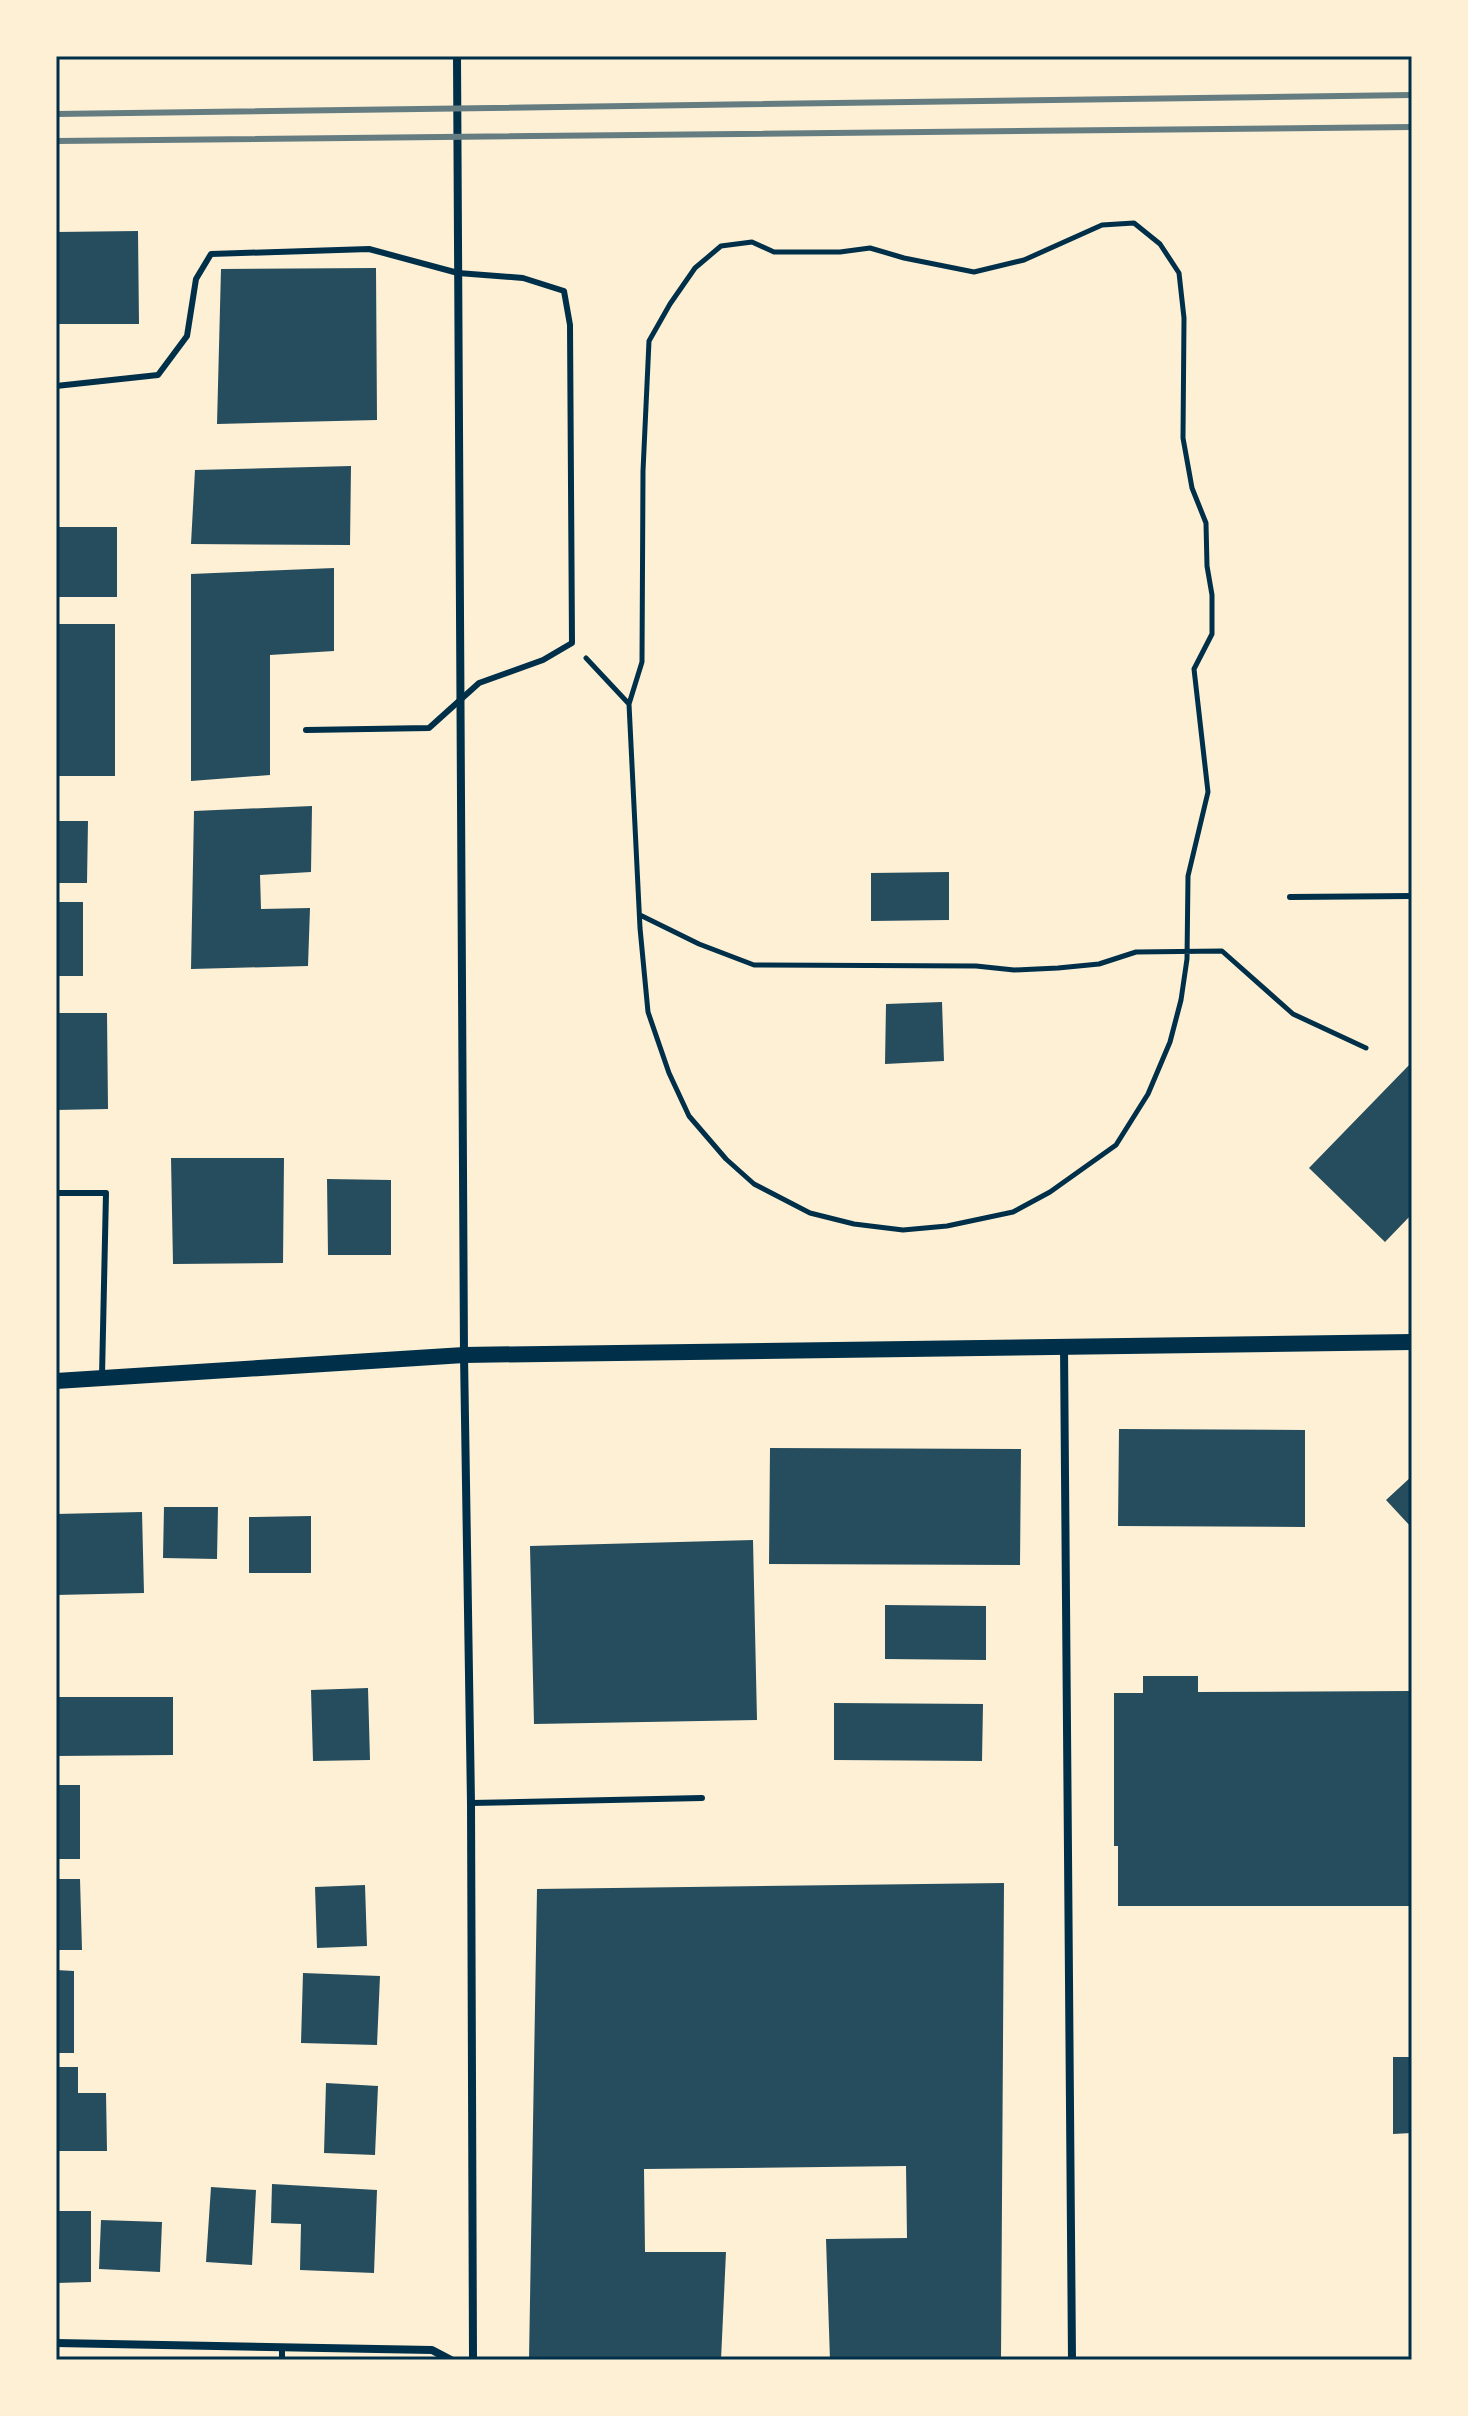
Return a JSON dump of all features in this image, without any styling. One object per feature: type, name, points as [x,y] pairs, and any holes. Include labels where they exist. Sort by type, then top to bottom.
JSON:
[{"type":"main road","points":[[56,1381],[464,1355],[1412,1342]]},
{"type":"street","points":[[457,56],[473,2360]]},
{"type":"street","points":[[1064,1346],[1072,2360]]},
{"type":"street","points":[[56,2343],[432,2350],[451,2360]]},
{"type":"lane","points":[[56,386],[158,375],[187,336],[196,279],[211,254],[369,249],[458,273],[523,278],[564,291],[570,325],[572,643],[543,660],[479,683],[429,728],[306,730]]},
{"type":"lane","points":[[1290,897],[1412,896]]},
{"type":"lane","points":[[56,1193],[106,1193],[102,1378]]},
{"type":"lane","points":[[471,1803],[702,1798]]},
{"type":"lane","points":[[282,2347],[282,2360]]},
{"type":"path","points":[[1134,223],[1160,244],[1179,273],[1184,318],[1183,438],[1192,488],[1206,523],[1212,634],[1194,669],[1208,792],[1188,876],[1187,951],[1181,1000],[1170,1042],[1148,1094],[1116,1145],[1050,1192],[1013,1212],[947,1226],[903,1230],[854,1224],[810,1213],[754,1184],[726,1159],[689,1116],[669,1073],[648,1012],[629,704],[642,662],[643,471],[649,341],[695,268],[721,246],[752,242],[774,252],[840,252],[870,248],[974,272],[1024,260],[1102,225],[1134,223]]},
{"type":"path","points":[[572,643],[629,704]]},
{"type":"path","points":[[640,915],[699,944],[754,965],[976,966],[1014,970],[1099,964],[1136,952],[1222,951],[1293,1014],[1366,1048]]},
{"type":"building","points":[[138,231],[139,324],[56,324],[56,232]]},
{"type":"building","points":[[376,268],[377,420],[217,424],[221,269]]},
{"type":"building","points":[[351,466],[350,545],[191,544],[195,470]]},
{"type":"building","points":[[56,527],[117,527],[117,597],[56,597]]},
{"type":"building","points":[[334,568],[334,651],[270,655],[270,775],[191,781],[191,574]]},
{"type":"building","points":[[56,624],[115,624],[115,776],[56,776]]},
{"type":"building","points":[[312,806],[311,872],[260,875],[261,909],[310,908],[308,966],[191,969],[194,811]]},
{"type":"building","points":[[56,821],[88,821],[87,883],[56,883]]},
{"type":"building","points":[[949,872],[949,920],[871,921],[871,873]]},
{"type":"building","points":[[56,902],[83,902],[83,976],[56,976]]},
{"type":"building","points":[[942,1002],[944,1061],[885,1064],[886,1004]]},
{"type":"building","points":[[56,1013],[107,1013],[108,1109],[56,1110]]},
{"type":"building","points":[[1412,1062],[1412,1214],[1385,1242],[1309,1168]]},
{"type":"building","points":[[171,1158],[284,1158],[283,1263],[173,1264]]},
{"type":"building","points":[[327,1179],[391,1180],[391,1255],[328,1255]]},
{"type":"building","points":[[1119,1429],[1305,1430],[1305,1527],[1118,1526]]},
{"type":"building","points":[[770,1448],[1021,1449],[1020,1565],[769,1564]]},
{"type":"building","points":[[1412,1476],[1412,1528],[1386,1500]]},
{"type":"building","points":[[164,1507],[218,1507],[217,1559],[163,1558]]},
{"type":"building","points":[[142,1512],[144,1593],[56,1595],[56,1514]]},
{"type":"building","points":[[311,1516],[311,1573],[249,1573],[249,1517]]},
{"type":"building","points":[[753,1540],[757,1720],[534,1724],[530,1546]]},
{"type":"building","points":[[885,1605],[986,1606],[986,1660],[885,1659]]},
{"type":"building","points":[[1143,1676],[1198,1676],[1198,1692],[1412,1691],[1412,1906],[1118,1906],[1118,1846],[1114,1846],[1114,1693],[1143,1693]]},
{"type":"building","points":[[368,1688],[370,1760],[313,1761],[311,1690]]},
{"type":"building","points":[[56,1697],[173,1697],[173,1755],[56,1756]]},
{"type":"building","points":[[834,1703],[983,1704],[982,1761],[834,1760]]},
{"type":"building","points":[[56,1785],[80,1785],[80,1859],[56,1859]]},
{"type":"building","points":[[56,1879],[80,1879],[82,1950],[56,1950]]},
{"type":"building","points":[[1004,1883],[1001,2360],[830,2360],[826,2239],[907,2238],[906,2166],[644,2169],[645,2252],[726,2252],[721,2360],[529,2360],[537,1889]]},
{"type":"building","points":[[365,1885],[367,1946],[317,1948],[315,1887]]},
{"type":"building","points":[[56,1970],[74,1971],[74,2053],[56,2053]]},
{"type":"building","points":[[303,1973],[380,1976],[377,2045],[301,2043]]},
{"type":"building","points":[[1393,2057],[1412,2057],[1412,2133],[1393,2134]]},
{"type":"building","points":[[56,2067],[78,2067],[78,2093],[106,2093],[107,2151],[56,2151]]},
{"type":"building","points":[[326,2083],[378,2086],[375,2155],[324,2153]]},
{"type":"building","points":[[272,2184],[377,2190],[374,2273],[300,2270],[301,2224],[271,2223]]},
{"type":"building","points":[[211,2187],[256,2190],[252,2265],[206,2262]]},
{"type":"building","points":[[56,2211],[91,2211],[91,2282],[56,2283]]},
{"type":"building","points":[[101,2220],[162,2222],[160,2272],[99,2269]]},
{"type":"railway","points":[[56,114],[1412,95]]},
{"type":"railway","points":[[56,141],[1412,127]]}]
